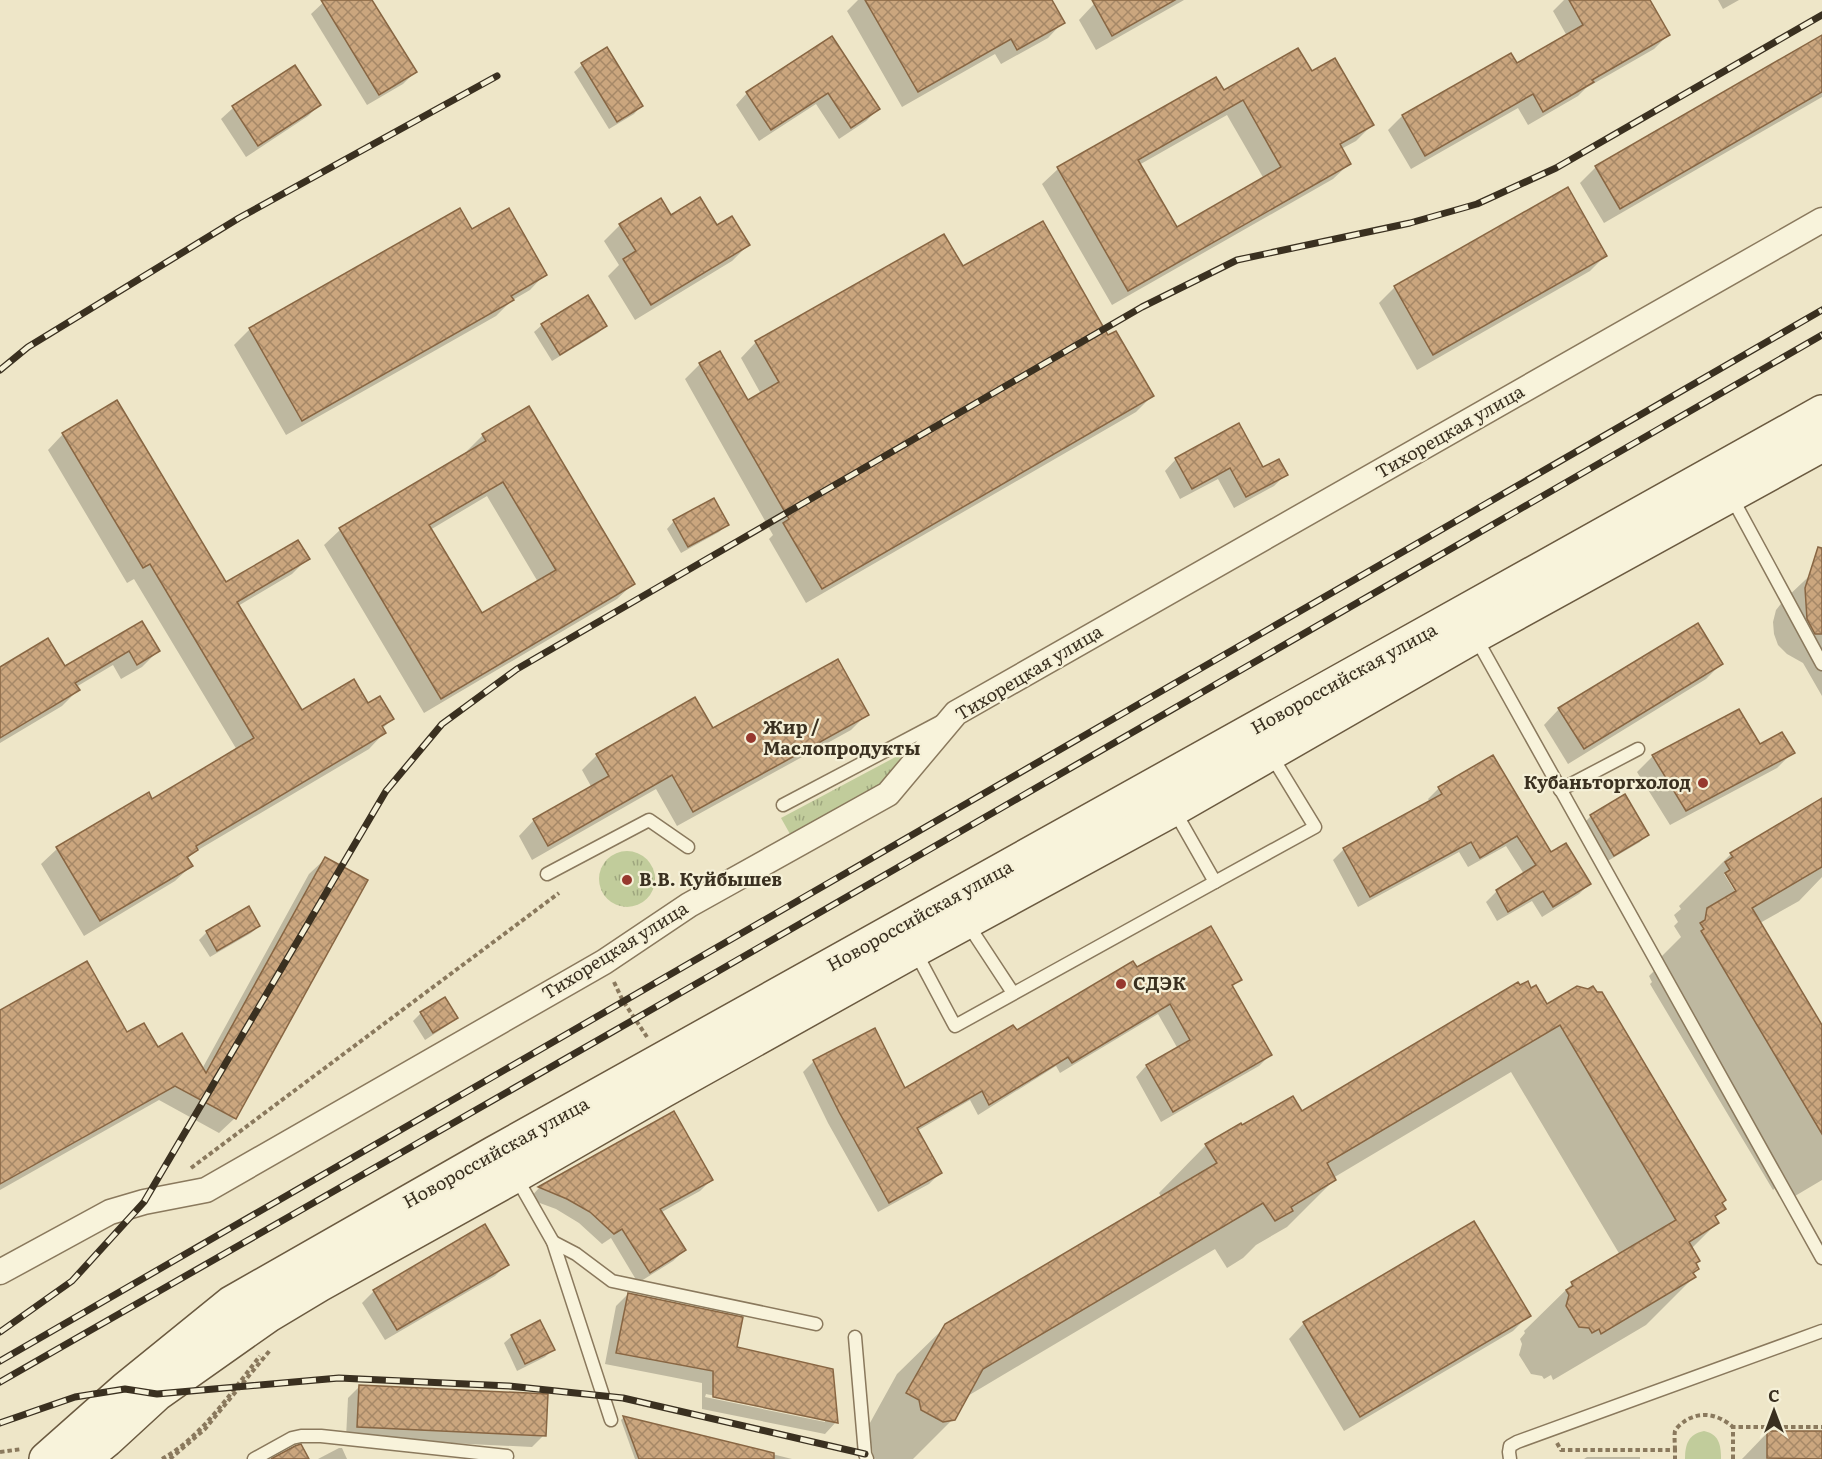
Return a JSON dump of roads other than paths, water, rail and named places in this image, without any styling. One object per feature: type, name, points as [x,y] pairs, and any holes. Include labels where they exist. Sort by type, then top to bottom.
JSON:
[{"type":"main road","name":"Новороссийская улица","points":[[101,1444],[158,1362],[231,1303],[494,1153],[1167,796],[1468,625],[1822,412]]},
{"type":"main road","name":"Новороссийская улица","points":[[46,1459],[101,1444],[157,1394],[269,1315],[966,922],[1167,796],[1270,754],[1468,625],[1730,495],[1822,445]]},
{"type":"street","name":"Тихорецкая улица","points":[[0,1272],[110,1212],[144,1202],[206,1190],[604,962],[689,905],[888,794],[956,713],[1822,220]]},
{"type":"lane","points":[[1730,495],[1822,663]]},
{"type":"lane","points":[[1468,625],[1822,1258]]},
{"type":"lane","points":[[783,805],[956,713]]},
{"type":"lane","points":[[1560,790],[1638,749]]},
{"type":"lane","points":[[915,950],[955,1026],[1315,827],[1270,754]]},
{"type":"lane","points":[[1167,796],[1215,882]]},
{"type":"lane","points":[[547,874],[649,820],[688,847]]},
{"type":"lane","points":[[966,922],[1013,993]]},
{"type":"lane","points":[[515,1176],[553,1242],[611,1420]]},
{"type":"lane","points":[[553,1242],[576,1254],[612,1281],[816,1324]]},
{"type":"lane","points":[[1510,1459],[1510,1446],[1517,1442],[1822,1331]]},
{"type":"lane","points":[[855,1337],[867,1459]]},
{"type":"lane","points":[[254,1459],[292,1438],[301,1436],[321,1436],[507,1456]]},
{"type":"railway","points":[[0,1332],[72,1281],[144,1202],[386,791],[442,724],[517,669],[1142,307],[1237,260],[1410,223],[1477,204],[1556,168],[1822,15]]},
{"type":"railway","points":[[0,370],[28,347],[239,218],[497,76]]},
{"type":"railway","points":[[0,1361],[1822,310]]},
{"type":"railway","points":[[0,1382],[1822,335]]},
{"type":"railway","points":[[0,1423],[75,1397],[125,1389],[157,1394],[339,1378],[509,1386],[623,1398],[865,1454]]},
{"type":"place","name":"Жир / Маслопродукты","points":[[751,738]]},
{"type":"place","name":"Кубаньторгхолод","points":[[1703,783]]},
{"type":"place","name":"В.В. Куйбышев","points":[[627,880]]},
{"type":"place","name":"СДЭК","points":[[1121,984]]}]
